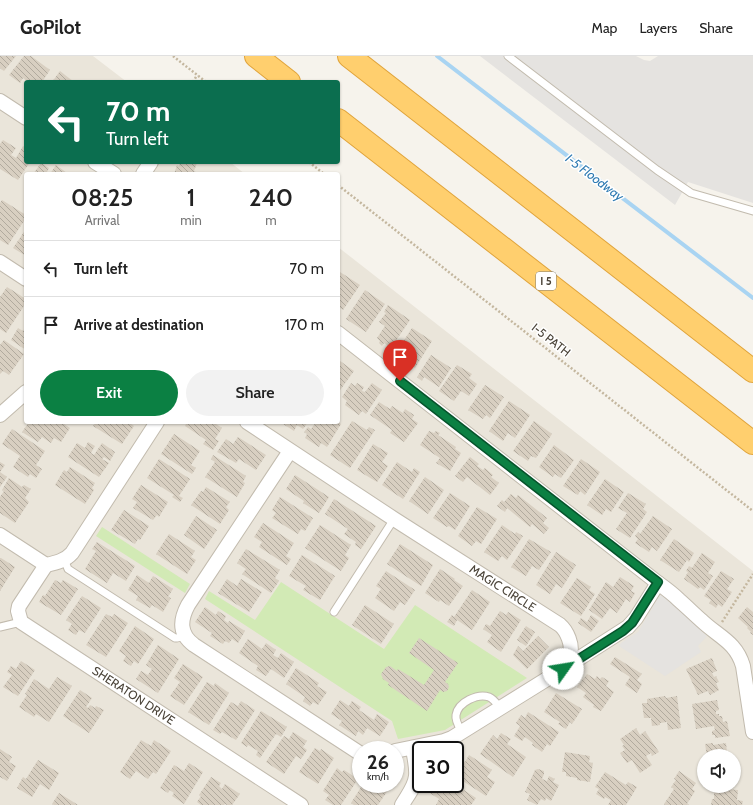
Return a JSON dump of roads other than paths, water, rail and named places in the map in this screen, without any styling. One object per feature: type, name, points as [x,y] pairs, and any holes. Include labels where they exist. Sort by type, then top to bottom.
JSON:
[{"type":"highway","points":[[256,56],[286,80]]},
{"type":"highway","points":[[349,56],[753,371]]},
{"type":"highway","name":"I 5","points":[[340,122],[753,443]]},
{"type":"street","points":[[0,101],[24,117]]},
{"type":"street","points":[[98,164],[111,172]]},
{"type":"street","points":[[0,262],[24,278]]},
{"type":"street","points":[[340,335],[658,582],[735,649],[743,666],[753,732]]},
{"type":"street","points":[[0,416],[24,394]]},
{"type":"street","points":[[21,622],[18,611],[19,606],[46,565],[64,560],[72,553],[156,424]]},
{"type":"street","name":"MAGIC CIRCLE","points":[[250,424],[394,519],[560,625],[566,631],[571,650],[569,658],[563,669]]},
{"type":"street","points":[[290,451],[185,611],[182,623],[183,629],[187,639],[194,645],[352,748]]},
{"type":"street","points":[[0,535],[46,565]]},
{"type":"street","points":[[444,741],[462,732],[623,631],[632,623],[658,582]]},
{"type":"street","name":"SHERATON DRIVE","points":[[21,622],[301,805]]},
{"type":"street","points":[[402,805],[412,789]]},
{"type":"lane","points":[[508,56],[657,170],[691,193],[753,211]]},
{"type":"lane","points":[[334,612],[394,519]]},
{"type":"lane","points":[[64,560],[68,569],[175,638],[185,636]]},
{"type":"lane","points":[[0,627],[21,622]]},
{"type":"lane","points":[[462,732],[456,716],[460,707],[464,703],[474,698],[484,696],[492,698],[500,708]]},
{"type":"waterway","name":"I-5 Floodway","points":[[437,56],[753,298]]}]
